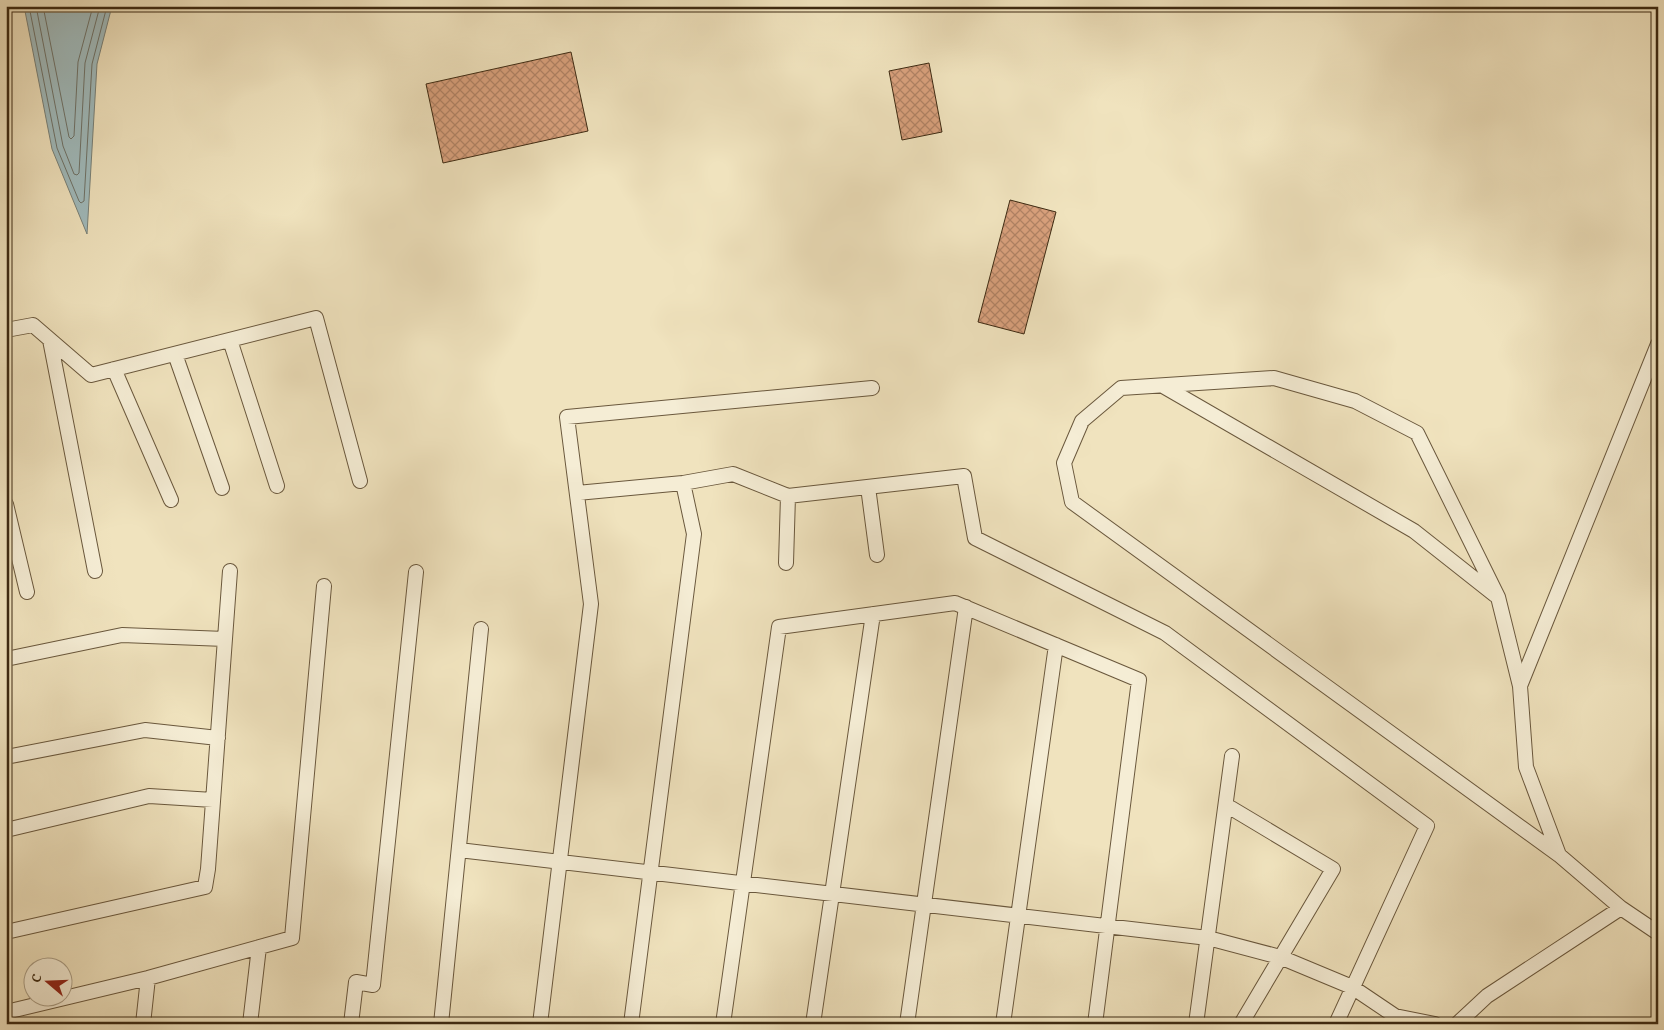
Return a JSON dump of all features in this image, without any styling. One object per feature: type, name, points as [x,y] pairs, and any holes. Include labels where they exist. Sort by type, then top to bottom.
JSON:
[{"type":"lane","points":[[6,330],[33,325],[91,375],[316,318],[360,481]]},
{"type":"lane","points":[[50,340],[95,572]]},
{"type":"lane","points":[[230,340],[277,486]]},
{"type":"lane","points":[[1520,686],[1658,344]]},
{"type":"lane","points":[[175,354],[222,488]]},
{"type":"lane","points":[[114,369],[172,500]]},
{"type":"lane","points":[[1558,855],[1526,767],[1520,686],[1498,597],[1417,433],[1355,401],[1274,378],[1121,388],[1082,420],[1064,463],[1072,502],[1558,855],[1621,908],[1658,933]]},
{"type":"lane","points":[[1163,386],[1414,531],[1498,597]]},
{"type":"lane","points":[[540,1024],[591,604],[567,417],[872,388]]},
{"type":"lane","points":[[577,493],[683,483],[733,474],[788,496],[964,476],[976,538],[1165,633],[1427,826],[1336,1024]]},
{"type":"lane","points":[[631,1024],[694,534],[683,483]]},
{"type":"lane","points":[[868,487],[877,555]]},
{"type":"lane","points":[[786,563],[788,496]]},
{"type":"lane","points":[[6,504],[27,592]]},
{"type":"lane","points":[[6,932],[205,887],[208,869],[230,571]]},
{"type":"lane","points":[[352,1024],[356,982],[373,984],[416,572]]},
{"type":"lane","points":[[6,1012],[148,978],[292,938],[324,586]]},
{"type":"lane","points":[[723,1024],[779,628],[955,603],[1139,680],[1095,1024]]},
{"type":"lane","points":[[907,1024],[966,607]]},
{"type":"lane","points":[[813,1024],[874,614]]},
{"type":"lane","points":[[441,1024],[481,630]]},
{"type":"lane","points":[[6,659],[122,635],[225,639]]},
{"type":"lane","points":[[1003,1024],[1056,645]]},
{"type":"lane","points":[[6,758],[144,730],[218,738]]},
{"type":"lane","points":[[1196,1024],[1232,756]]},
{"type":"lane","points":[[6,830],[149,796],[213,800]]},
{"type":"lane","points":[[1226,805],[1333,869],[1241,1024]]},
{"type":"lane","points":[[459,850],[1208,938],[1280,957],[1352,988],[1395,1016],[1435,1024]]},
{"type":"lane","points":[[1457,1024],[1487,996],[1621,908]]},
{"type":"lane","points":[[250,1024],[259,947]]},
{"type":"lane","points":[[143,1024],[148,978]]},
{"type":"water","points":[[24,6],[112,6],[97,64],[87,234],[52,149]]},
{"type":"building","points":[[571,52],[588,131],[443,163],[426,84]]},
{"type":"building","points":[[929,63],[942,132],[902,140],[889,71]]},
{"type":"building","points":[[1010,200],[1056,212],[1024,334],[978,322]]}]
